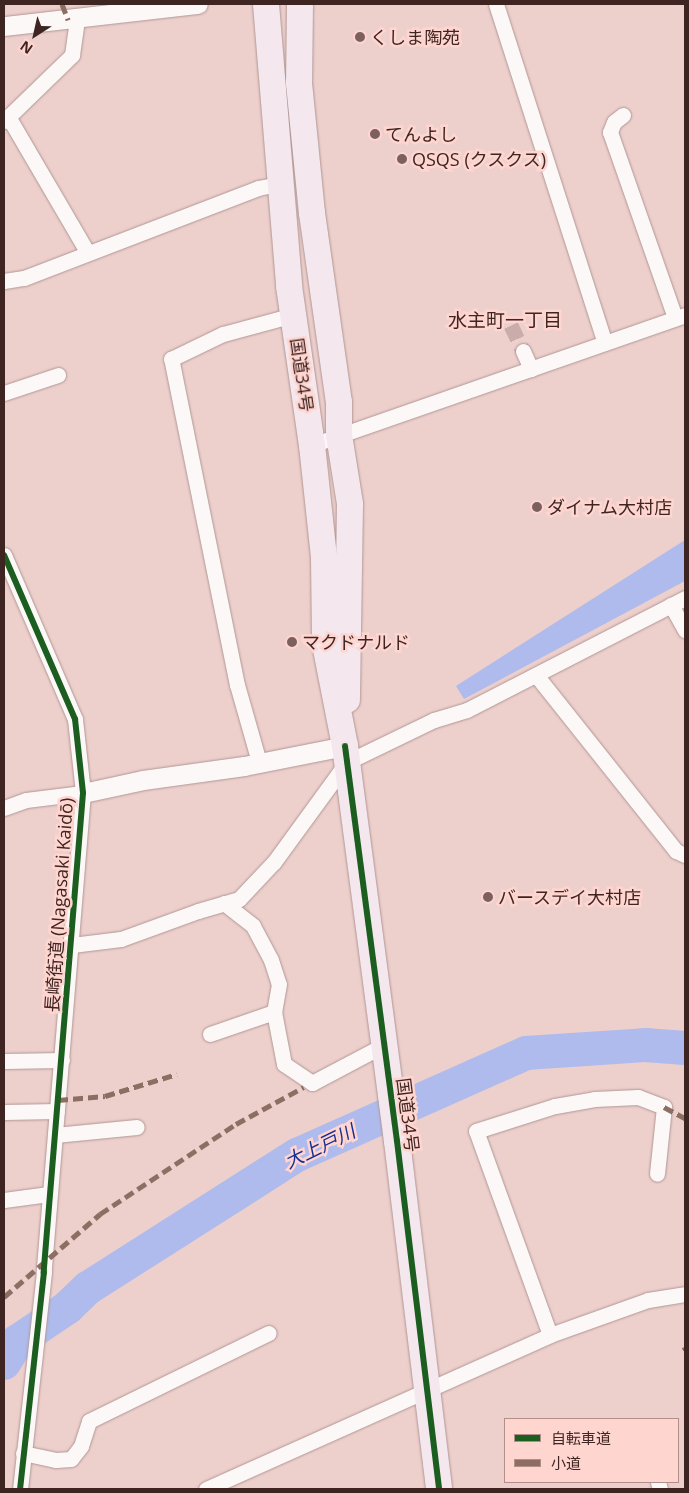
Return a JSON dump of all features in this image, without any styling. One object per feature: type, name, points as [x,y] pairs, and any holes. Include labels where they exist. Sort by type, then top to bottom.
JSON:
[{"type":"highway","name":"国道34号","points":[[266,4],[280,184],[293,315],[312,445],[324,558],[325,644],[346,754],[397,1141],[438,1489]]},
{"type":"highway","name":"国道34号","points":[[300,4],[299,83],[312,213],[339,402],[340,435],[350,504],[346,754]]},
{"type":"street","points":[[4,26],[198,4]]},
{"type":"street","points":[[496,4],[604,343]]},
{"type":"street","points":[[77,19],[72,55],[6,119],[88,253]]},
{"type":"street","points":[[312,445],[680,316],[610,132],[614,122],[623,115]]},
{"type":"street","points":[[4,281],[24,278],[258,188],[280,184]]},
{"type":"street","points":[[259,762],[237,685],[171,359],[223,334],[293,315]]},
{"type":"street","points":[[523,351],[531,369]]},
{"type":"street","points":[[4,393],[58,375]]},
{"type":"street","name":"長崎街道 (Nagasaki Kaidō)","points":[[4,555],[75,718],[84,792],[44,1272],[26,1421],[20,1489]]},
{"type":"street","points":[[4,808],[26,800],[84,792],[143,780],[259,762],[346,754],[434,720],[467,710],[685,598]]},
{"type":"street","points":[[671,606],[685,630]]},
{"type":"street","points":[[536,675],[682,852]]},
{"type":"street","points":[[72,945],[121,939],[166,921],[239,899],[274,862],[346,754]]},
{"type":"street","points":[[224,903],[253,926],[272,960],[279,984],[274,1012],[284,1064],[308,1085],[385,1049]]},
{"type":"street","points":[[210,1034],[274,1012]]},
{"type":"street","points":[[4,1060],[62,1060]]},
{"type":"street","points":[[550,1335],[476,1131],[555,1106],[594,1099],[638,1097],[664,1107],[657,1174]]},
{"type":"street","points":[[4,1112],[57,1111]]},
{"type":"street","points":[[55,1135],[137,1127]]},
{"type":"street","points":[[4,1200],[49,1194]]},
{"type":"street","points":[[206,1489],[550,1335],[648,1300],[685,1294]]},
{"type":"street","points":[[23,1453],[56,1460],[71,1459],[81,1446],[89,1421],[269,1333]]},
{"type":"water","points":[[685,540],[685,581],[464,699],[456,686]]},
{"type":"waterway","name":"大上戸川","points":[[4,1363],[18,1341],[67,1308],[88,1288],[297,1155],[526,1053],[645,1045],[685,1048]]},
{"type":"tunnel","points":[[511,325],[523,351]]},
{"type":"marked path","points":[[62,4],[68,20]]},
{"type":"marked path","points":[[58,1100],[105,1096],[177,1074]]},
{"type":"marked path","points":[[4,1297],[100,1214],[236,1124],[304,1087]]},
{"type":"marked path","points":[[664,1107],[685,1118]]},
{"type":"cycle path","points":[[4,555],[75,719],[83,793],[44,1272],[20,1489]]},
{"type":"cycle path","points":[[345,746],[397,1141],[439,1489]]},
{"type":"place","name":"くしま陶苑","points":[[360,37]]},
{"type":"place","name":"てんよし","points":[[375,134]]},
{"type":"place","name":"QSQS (クスクス)","points":[[402,159]]},
{"type":"place","name":"ダイナム大村店","points":[[537,507]]},
{"type":"place","name":"マクドナルド","points":[[292,642]]},
{"type":"place","name":"バースデイ大村店","points":[[488,897]]},
{"type":"district","name":"水主町一丁目","points":[[505,321]]}]
